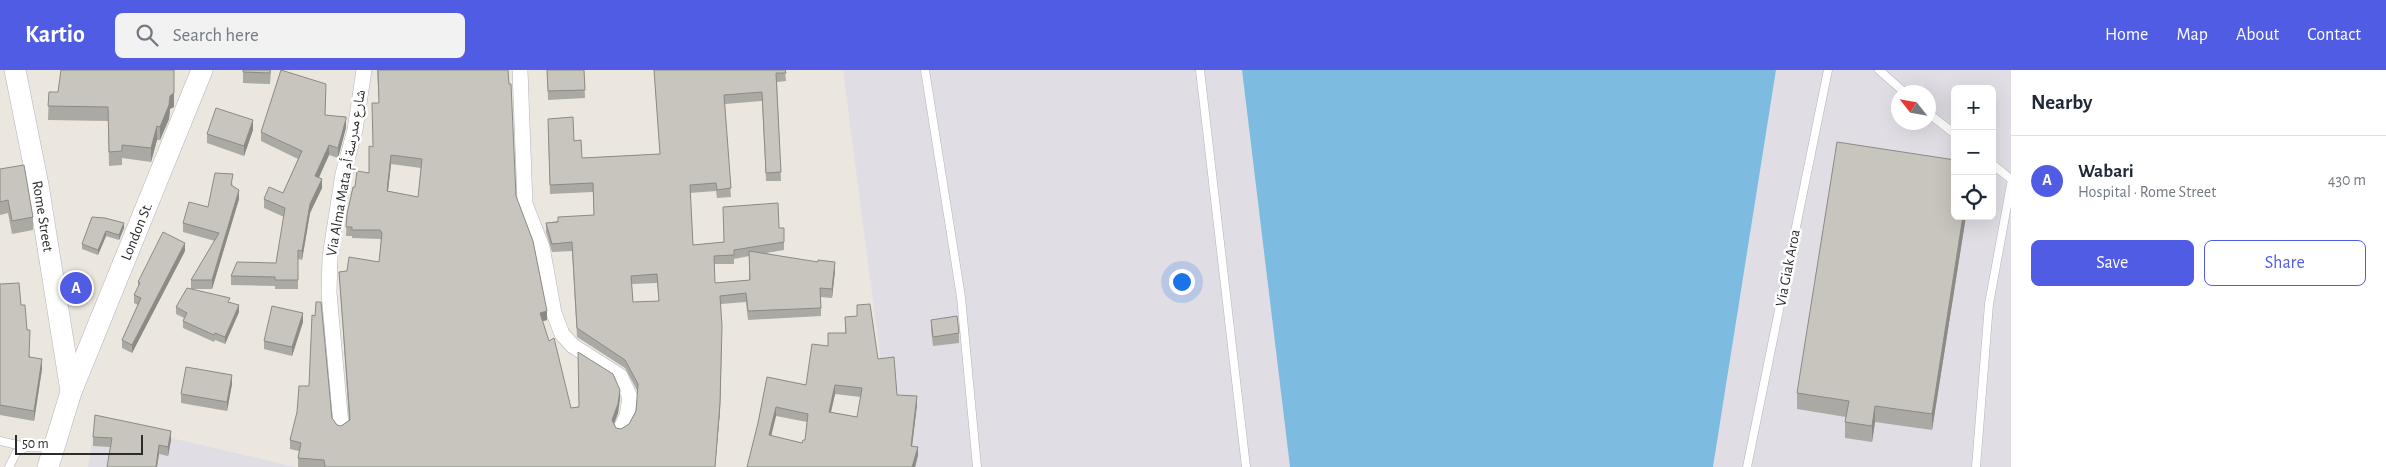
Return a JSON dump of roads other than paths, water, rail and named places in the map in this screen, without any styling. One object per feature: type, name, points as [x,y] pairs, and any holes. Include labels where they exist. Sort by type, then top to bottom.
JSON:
[{"type":"main road","name":"Rome Street","points":[[15,70],[38,185],[71,392]]},
{"type":"main road","name":"London St.","points":[[71,392],[202,70]]},
{"type":"main road","points":[[52,461],[71,392]]},
{"type":"street","name":"Via Alma Mata شارع مدرسة أم","points":[[341,425],[329,293],[330,257],[343,174],[355,130],[364,70]]},
{"type":"street","points":[[520,70],[524,204],[542,247],[554,313],[562,334],[573,346],[620,376],[630,397],[627,416],[621,428]]},
{"type":"lane","points":[[926,70],[961,297],[977,467]]},
{"type":"lane","points":[[1200,70],[1246,467]]},
{"type":"lane","name":"Via Giak Aroa","points":[[1747,467],[1828,70]]},
{"type":"lane","points":[[1879,70],[1896,85]]},
{"type":"lane","points":[[1936,119],[1951,131]]},
{"type":"lane","points":[[1996,167],[2011,180]]},
{"type":"lane","points":[[1976,467],[1989,304],[2011,184]]},
{"type":"lane","points":[[0,441],[26,447],[52,461]]},
{"type":"lane","points":[[9,467],[16,453],[26,447]]},
{"type":"water","points":[[1242,70],[1776,70],[1713,467],[1290,467]]},
{"type":"place","name":"Wabari","points":[[76,288]]}]
